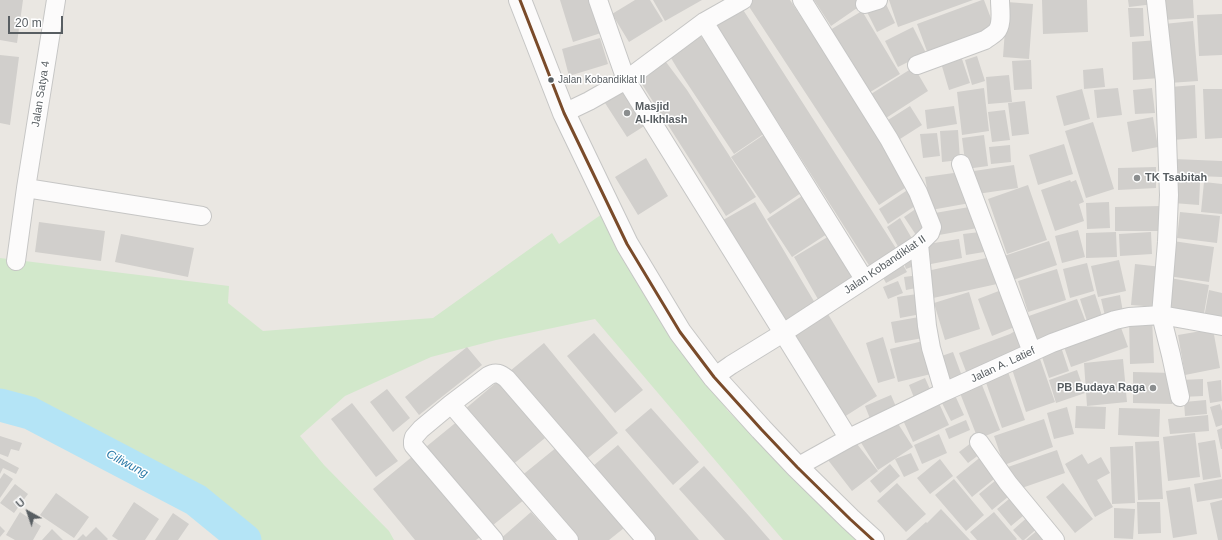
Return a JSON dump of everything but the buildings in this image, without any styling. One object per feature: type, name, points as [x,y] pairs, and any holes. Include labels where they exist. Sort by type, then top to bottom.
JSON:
[{"type":"main road","points":[[520,0],[564,113],[627,244],[680,332],[714,377],[761,429],[797,467],[873,540]]},
{"type":"street","name":"Jalan Satya 4","points":[[16,261],[56,0]]},
{"type":"street","points":[[598,0],[626,80],[847,436]]},
{"type":"street","points":[[564,113],[626,80],[704,22],[743,0]]},
{"type":"street","name":"Jalan Kobandiklat II","points":[[714,377],[919,244],[930,233],[932,227],[918,192],[889,139],[802,0]]},
{"type":"street","points":[[918,65],[985,40],[993,35],[999,27],[1000,0]]},
{"type":"street","points":[[1156,0],[1165,81],[1169,195],[1161,315],[1180,397]]},
{"type":"street","points":[[704,22],[864,279]]},
{"type":"street","points":[[961,164],[1032,352]]},
{"type":"street","points":[[26,188],[202,216]]},
{"type":"street","points":[[919,244],[927,326],[931,348],[944,392]]},
{"type":"street","name":"Jalan A. Latief","points":[[797,467],[849,438],[944,392],[1032,352],[1115,320],[1129,317],[1161,315],[1222,326]]},
{"type":"street","points":[[494,540],[413,445],[413,439],[417,432],[450,404],[491,374],[498,373],[507,380],[646,540]]},
{"type":"street","points":[[450,404],[569,540]]},
{"type":"street","points":[[979,442],[1008,483],[1055,540]]},
{"type":"green space","points":[[605,212],[727,410],[860,540],[783,540],[595,319],[496,340],[431,357],[345,396],[300,436],[324,465],[389,531],[394,540],[221,540],[181,500],[89,439],[0,415],[0,258],[229,286],[228,303],[263,331],[433,318],[552,233],[559,244]]},
{"type":"waterway","name":"Ciliwung","points":[[0,405],[30,413],[196,500],[245,540]]},
{"type":"transit line","points":[[520,0],[564,113],[627,244],[680,332],[714,377],[761,429],[797,467],[873,540]]},
{"type":"place","name":"Jalan Kobandiklat II","points":[[551,80]]},
{"type":"place","name":"Masjid Al-Ikhlash","points":[[627,113]]},
{"type":"place","name":"TK Tsabitah","points":[[1137,178]]},
{"type":"place","name":"PB Budaya Raga","points":[[1153,388]]}]
